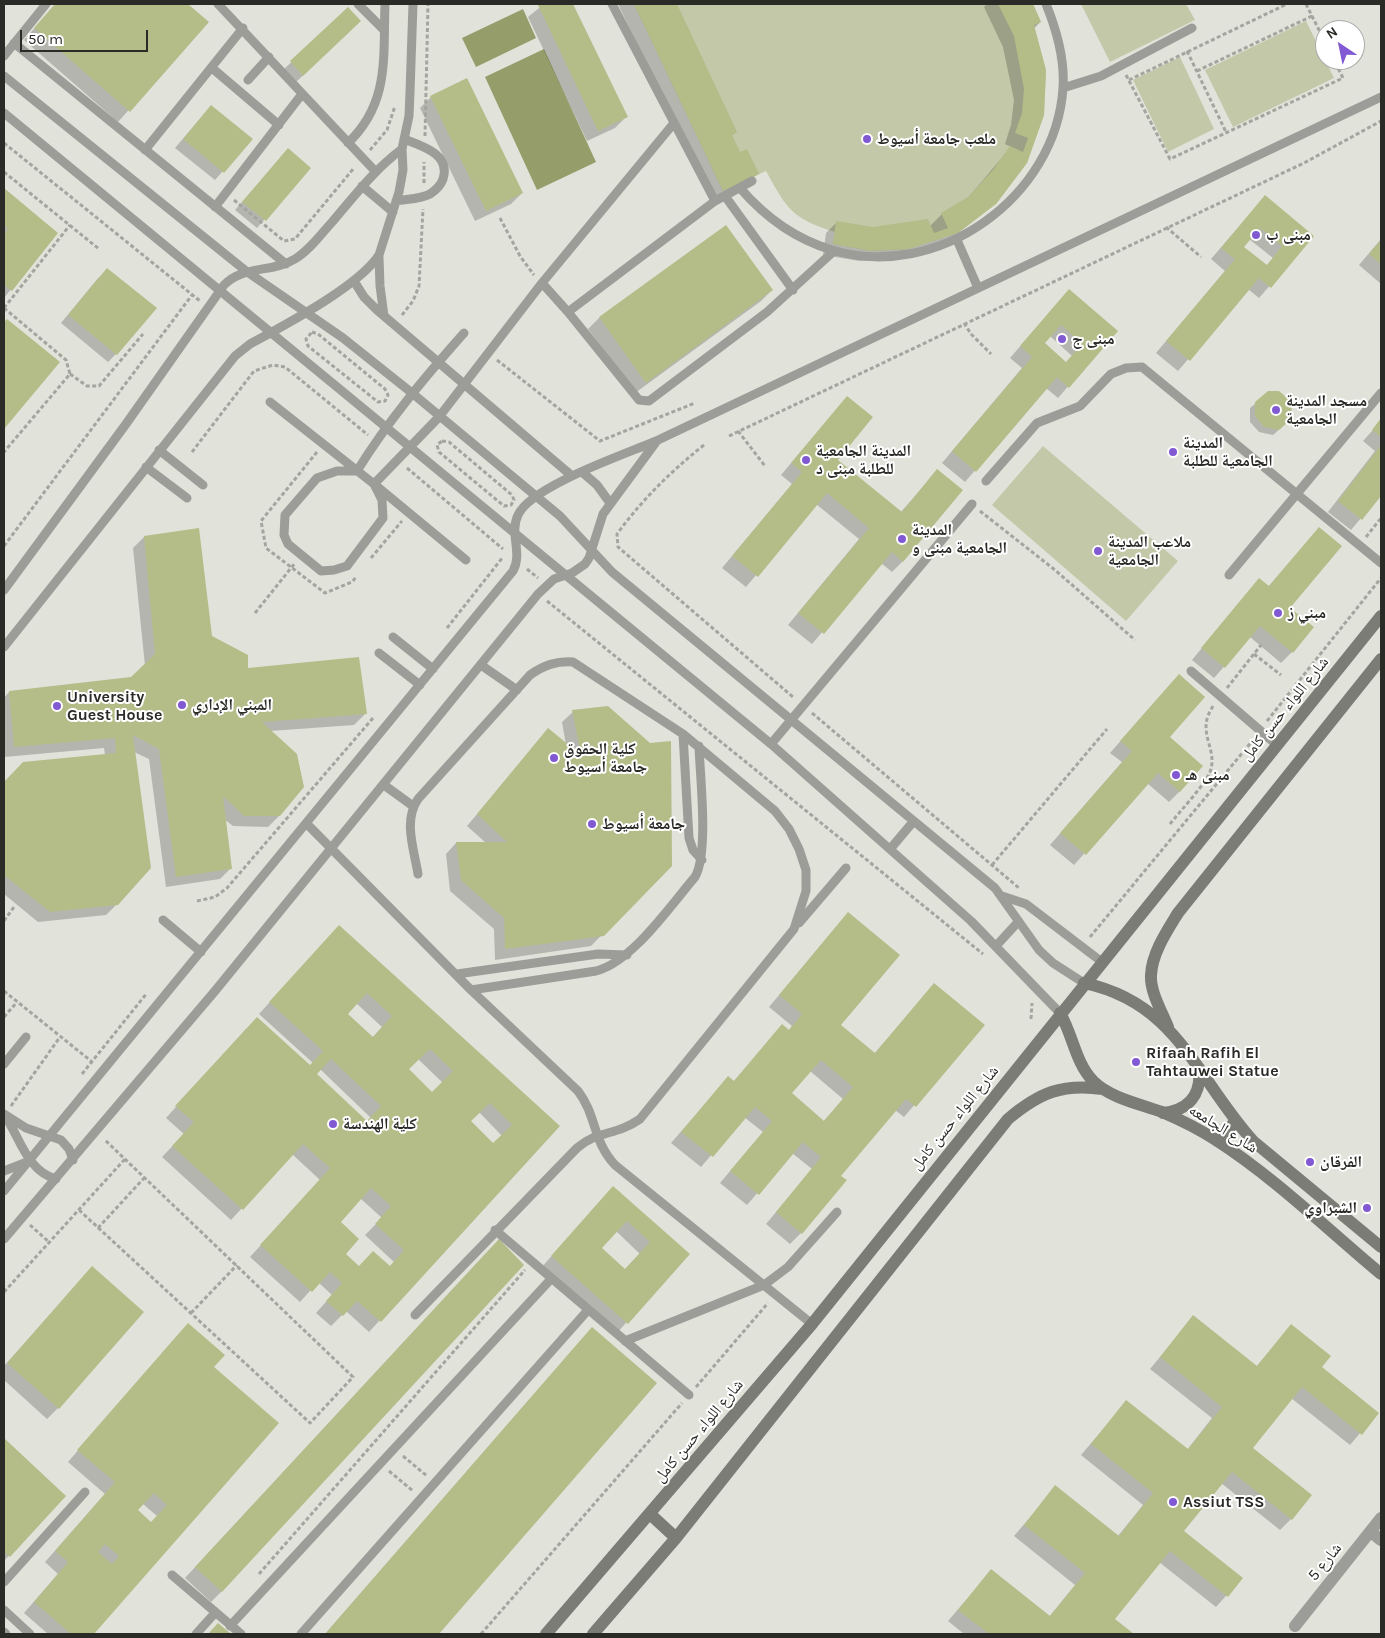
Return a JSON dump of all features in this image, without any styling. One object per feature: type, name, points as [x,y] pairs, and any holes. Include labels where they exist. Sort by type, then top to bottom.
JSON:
[{"type":"main road","name":"شارع اللواء حسن كامل","points":[[546,1634],[812,1324],[1084,983],[1381,616]]},
{"type":"main road","points":[[1168,1028],[1154,991],[1151,975],[1165,933],[1178,914],[1381,659]]},
{"type":"main road","name":"شارع الجامعه","points":[[1084,983],[1112,991],[1138,1003],[1168,1028],[1236,1121],[1253,1141],[1381,1247]]},
{"type":"main road","name":"شارع الجامعه","points":[[1060,1013],[1070,1031],[1080,1061],[1086,1072],[1103,1089],[1193,1126],[1218,1141],[1265,1176],[1381,1274]]},
{"type":"main road","points":[[1163,1113],[1176,1111],[1189,1105],[1197,1094],[1201,1081],[1199,1068]]},
{"type":"main road","points":[[593,1634],[676,1538],[1008,1119],[1030,1101],[1053,1092],[1082,1086],[1103,1089]]},
{"type":"main road","points":[[1218,1141],[1236,1121]]},
{"type":"main road","points":[[650,1514],[676,1538]]},
{"type":"street","name":"شارع 5","points":[[1295,1626],[1381,1518]]},
{"type":"street","points":[[1370,1532],[1381,1540]]},
{"type":"lane","points":[[4,56],[46,4]]},
{"type":"lane","points":[[218,4],[244,28],[302,94],[375,171]]},
{"type":"lane","points":[[358,4],[384,30]]},
{"type":"lane","points":[[348,143],[364,126],[382,86],[385,4]]},
{"type":"lane","points":[[4,647],[235,356],[250,344],[270,334],[354,281],[366,272],[378,255],[393,212],[403,170],[403,144],[410,92],[413,4]]},
{"type":"lane","points":[[612,4],[715,201]]},
{"type":"lane","points":[[740,188],[766,215],[782,227],[834,251],[876,257],[917,253],[957,240],[993,218],[1023,188],[1045,153],[1054,132],[1063,88],[1060,42],[1046,4]]},
{"type":"lane","points":[[145,150],[244,28]]},
{"type":"lane","points":[[1063,88],[1101,76],[1192,28]]},
{"type":"lane","points":[[14,43],[286,264]]},
{"type":"lane","points":[[248,80],[269,57]]},
{"type":"lane","points":[[212,68],[279,124]]},
{"type":"lane","points":[[4,76],[246,271],[343,338],[412,393],[571,527],[612,572],[982,877],[1002,896],[1032,941],[1053,962],[1084,983]]},
{"type":"lane","points":[[215,207],[302,94]]},
{"type":"lane","points":[[4,1190],[50,1137],[513,571],[517,561],[514,532],[519,512],[534,497],[572,476],[656,441],[1381,97]]},
{"type":"lane","points":[[4,113],[270,334],[771,744],[891,848],[996,946],[1060,1013]]},
{"type":"lane","points":[[374,484],[440,417],[542,283],[674,123]]},
{"type":"lane","points":[[396,201],[423,196],[436,190],[444,175],[441,159],[425,147],[403,144]]},
{"type":"lane","points":[[4,590],[126,424],[218,291],[230,278],[246,271],[260,271],[286,264],[312,245],[375,171],[403,144]]},
{"type":"lane","points":[[568,312],[715,201],[752,181]]},
{"type":"lane","points":[[362,186],[393,212]]},
{"type":"lane","points":[[725,196],[793,290]]},
{"type":"lane","points":[[957,240],[978,288]]},
{"type":"lane","points":[[542,283],[568,312],[639,400],[644,402],[661,392],[793,290],[834,251]]},
{"type":"lane","points":[[378,255],[384,316]]},
{"type":"lane","points":[[354,281],[364,297],[384,316],[572,476]]},
{"type":"lane","points":[[357,471],[412,393],[464,333]]},
{"type":"lane","points":[[986,481],[1037,423],[1080,406],[1111,374],[1126,368],[1142,367],[1381,564]]},
{"type":"lane","points":[[1229,575],[1381,393]]},
{"type":"lane","points":[[270,402],[409,512],[466,560]]},
{"type":"lane","points":[[4,1239],[73,1160],[331,849],[538,594],[550,582],[579,570],[589,558],[598,526],[610,504],[656,441]]},
{"type":"lane","points":[[159,450],[203,485]]},
{"type":"lane","points":[[146,467],[187,498]]},
{"type":"lane","points":[[357,471],[337,471],[317,478],[285,515],[284,530],[288,544],[321,571],[347,566],[383,518],[382,500],[374,484]]},
{"type":"lane","points":[[582,472],[597,485],[610,504]]},
{"type":"lane","points":[[771,744],[972,504]]},
{"type":"lane","points":[[393,637],[433,669]]},
{"type":"lane","points":[[379,653],[420,685]]},
{"type":"lane","points":[[418,874],[409,821],[413,806],[538,669],[557,662],[573,662],[683,734],[775,812],[789,829],[799,848],[806,870],[806,890],[794,929]]},
{"type":"lane","points":[[481,665],[517,690]]},
{"type":"lane","points":[[1191,671],[1277,744]]},
{"type":"lane","points":[[683,734],[689,838],[693,850],[702,860]]},
{"type":"lane","points":[[472,990],[596,971],[612,966],[627,955],[695,878],[702,860],[699,746]]},
{"type":"lane","points":[[384,784],[413,806]]},
{"type":"lane","points":[[891,848],[913,822]]},
{"type":"lane","points":[[307,824],[472,990],[578,1091],[592,1115],[596,1135],[602,1148],[615,1164],[812,1324]]},
{"type":"lane","points":[[415,1315],[495,1230],[577,1148],[596,1135],[620,1132],[640,1119],[846,868]]},
{"type":"lane","points":[[1002,896],[1026,904],[1102,962]]},
{"type":"lane","points":[[163,920],[201,952]]},
{"type":"lane","points":[[996,946],[1018,922]]},
{"type":"lane","points":[[457,974],[598,954],[627,955]]},
{"type":"lane","points":[[4,1064],[26,1037]]},
{"type":"lane","points":[[4,1114],[26,1128],[65,1144],[73,1160]]},
{"type":"lane","points":[[4,1114],[30,1161],[41,1173],[56,1179]]},
{"type":"lane","points":[[4,1171],[30,1161]]},
{"type":"lane","points":[[625,1341],[764,1285],[788,1267],[837,1212]]},
{"type":"lane","points":[[495,1230],[689,1395]]},
{"type":"lane","points":[[230,1626],[552,1278]]},
{"type":"lane","points":[[301,1634],[588,1310]]},
{"type":"lane","points":[[4,1582],[85,1492]]},
{"type":"lane","points":[[172,1575],[241,1634]]},
{"type":"lane","points":[[4,1610],[30,1634]]},
{"type":"lane","points":[[196,1634],[215,1613]]},
{"type":"path","points":[[395,325],[413,301],[419,286],[425,147],[428,4]]},
{"type":"path","points":[[1286,4],[1129,80],[1168,158],[1342,78],[1338,70]]},
{"type":"path","points":[[1306,4],[1315,22]]},
{"type":"path","points":[[1196,71],[1312,16]]},
{"type":"path","points":[[1187,51],[1226,132]]},
{"type":"path","points":[[729,436],[964,322],[1304,162],[1380,123]]},
{"type":"path","points":[[4,143],[208,307]]},
{"type":"path","points":[[4,172],[99,249]]},
{"type":"path","points":[[500,218],[524,263],[542,283]]},
{"type":"path","points":[[70,226],[4,308],[66,360],[70,374],[87,386],[99,386],[142,334]]},
{"type":"path","points":[[1166,227],[1201,258]]},
{"type":"path","points":[[4,546],[192,295]]},
{"type":"path","points":[[964,322],[971,334],[990,354]]},
{"type":"path","points":[[312,332],[318,334],[385,389],[388,398],[378,402],[308,346],[306,343],[307,336],[312,332]]},
{"type":"path","points":[[488,354],[600,441],[695,402]]},
{"type":"path","points":[[4,452],[70,374]]},
{"type":"path","points":[[738,431],[743,441],[765,466]]},
{"type":"path","points":[[439,442],[448,442],[512,494],[513,502],[504,506],[439,452],[437,445],[439,442]]},
{"type":"path","points":[[324,444],[261,521],[266,548],[291,569],[325,593],[352,582],[358,574]]},
{"type":"path","points":[[398,461],[507,552],[446,630]]},
{"type":"path","points":[[972,504],[1055,570],[1136,640]]},
{"type":"path","points":[[371,559],[409,512]]},
{"type":"path","points":[[1359,545],[1381,518]]},
{"type":"path","points":[[517,561],[539,579],[531,588],[538,594],[985,955]]},
{"type":"path","points":[[255,613],[291,569]]},
{"type":"path","points":[[1085,939],[1091,937],[1261,730],[1381,578]]},
{"type":"path","points":[[1170,824],[1210,772],[1211,759],[1205,721],[1206,716],[1261,645]]},
{"type":"path","points":[[1254,654],[1281,675]]},
{"type":"path","points":[[197,901],[215,897],[227,888],[377,714]]},
{"type":"path","points":[[982,877],[1107,729]]},
{"type":"path","points":[[4,921],[14,907]]},
{"type":"path","points":[[4,991],[92,1061]]},
{"type":"path","points":[[4,1017],[17,1002]]},
{"type":"path","points":[[4,1114],[60,1037]]},
{"type":"path","points":[[79,1210],[310,1422],[352,1376],[96,1131]]},
{"type":"path","points":[[4,1292],[125,1159]]},
{"type":"path","points":[[98,1228],[145,1178]]},
{"type":"path","points":[[22,1218],[49,1242]]},
{"type":"path","points":[[252,1581],[532,1262]]},
{"type":"path","points":[[191,1313],[237,1265]]},
{"type":"path","points":[[481,1634],[775,1295]]},
{"type":"path","points":[[380,1436],[434,1483]]},
{"type":"path","points":[[367,1451],[421,1498]]},
{"type":"shaded area","name":"ملعب جامعة أسيوط","points":[[634,4],[1033,4],[1041,22],[1034,26],[1046,70],[1044,115],[1027,163],[996,204],[909,249],[871,251],[833,244],[835,232],[799,217],[779,195],[766,171],[723,191]]},
{"type":"shaded area","points":[[1081,4],[1186,4],[1195,20],[1110,62]]},
{"type":"shaded area","points":[[523,9],[536,38],[476,67],[462,38]]},
{"type":"shaded area","points":[[1306,21],[1315,39],[1315,70],[1330,70],[1334,78],[1233,127],[1205,70]]},
{"type":"shaded area","points":[[544,49],[596,162],[537,190],[485,77]]},
{"type":"shaded area","points":[[1180,57],[1214,129],[1168,152],[1133,80]]},
{"type":"shaded area","points":[[1043,446],[1178,561],[1126,621],[992,505]]},
{"type":"building","points":[[55,4],[188,4],[209,22],[130,112],[34,28]]},
{"type":"building","points":[[573,4],[628,117],[598,131],[538,5]]},
{"type":"building","points":[[634,4],[677,4],[737,132],[732,135],[740,152],[747,149],[759,174],[723,191]]},
{"type":"building","points":[[998,4],[1033,4],[1041,22],[1034,25],[1046,70],[1044,115],[1027,163],[996,204],[958,233],[909,249],[871,251],[833,244],[836,221],[873,227],[928,219],[934,233],[948,228],[941,213],[968,197],[993,170],[1010,146],[1023,152],[1028,138],[1015,133],[1022,113],[1024,89],[1014,36]]},
{"type":"building","points":[[348,7],[361,21],[303,76],[290,61]]},
{"type":"building","points":[[467,78],[523,193],[486,211],[430,96]]},
{"type":"building","points":[[211,105],[253,139],[224,173],[183,139]]},
{"type":"building","points":[[288,148],[311,168],[266,221],[242,202]]},
{"type":"building","points":[[4,188],[58,233],[12,291],[4,285],[4,235],[8,229],[4,226]]},
{"type":"building","points":[[1265,195],[1314,236],[1271,288],[1259,278],[1190,361],[1166,341],[1235,259],[1221,248]],"holes":[[[1260,228],[1282,246],[1267,265],[1244,247]]]},
{"type":"building","points":[[726,225],[773,290],[646,383],[599,317]]},
{"type":"building","points":[[1381,240],[1381,264],[1369,254]]},
{"type":"building","points":[[107,268],[157,308],[117,355],[68,315]]},
{"type":"building","points":[[1069,289],[1118,331],[1069,388],[1057,377],[976,472],[952,451],[1032,357],[1020,346]],"holes":[[[1061,325],[1082,344],[1066,362],[1045,343]]]},
{"type":"building","points":[[7,319],[60,362],[4,429],[4,322]]},
{"type":"building","points":[[1268,391],[1279,391],[1291,401],[1292,413],[1288,422],[1279,430],[1264,427],[1255,416],[1255,402]]},
{"type":"building","points":[[847,396],[873,417],[838,460],[902,512],[937,469],[963,490],[903,562],[892,552],[824,634],[798,613],[869,528],[827,493],[758,577],[732,556],[802,472],[791,463]]},
{"type":"building","points":[[1381,418],[1381,437],[1372,430]]},
{"type":"building","points":[[1381,445],[1381,496],[1362,520],[1338,501]]},
{"type":"building","points":[[1319,527],[1342,546],[1290,608],[1314,627],[1293,653],[1260,626],[1225,668],[1201,648],[1259,578],[1269,586]]},
{"type":"building","points":[[199,528],[212,636],[248,655],[248,668],[359,657],[367,714],[262,722],[297,754],[304,787],[280,816],[244,816],[223,796],[232,869],[176,877],[159,749],[133,735],[151,868],[118,905],[50,912],[4,875],[4,782],[23,762],[116,753],[115,738],[14,747],[9,691],[131,677],[155,654],[144,536]]},
{"type":"building","points":[[1179,674],[1205,697],[1170,737],[1203,766],[1180,792],[1158,773],[1086,855],[1060,833],[1132,751],[1120,741]]},
{"type":"building","points":[[608,706],[650,743],[671,741],[672,866],[604,936],[505,949],[504,918],[461,880],[456,842],[507,842],[477,814],[548,728],[581,755],[572,710]]},
{"type":"building","points":[[848,912],[900,955],[841,1025],[875,1053],[934,983],[985,1025],[916,1107],[906,1099],[841,1176],[847,1180],[802,1234],[776,1212],[821,1157],[803,1142],[759,1195],[730,1171],[772,1121],[755,1107],[713,1157],[681,1132],[728,1076],[734,1081],[782,1024],[789,1030],[802,1014],[779,995]],"holes":[[[821,1060],[853,1087],[824,1121],[792,1093]]]},
{"type":"building","name":"كلية الهندسة","points":[[339,925],[560,1126],[381,1322],[357,1301],[343,1316],[326,1301],[342,1283],[330,1272],[312,1292],[260,1245],[330,1168],[303,1144],[243,1210],[172,1146],[194,1122],[175,1106],[257,1017],[310,1065],[323,1051],[269,1002]],"holes":[[[367,993],[392,1016],[373,1037],[348,1014]],[[430,1049],[453,1071],[432,1092],[409,1069]],[[331,1059],[381,1106],[367,1121],[317,1074]],[[490,1103],[512,1125],[493,1143],[471,1121]],[[371,1188],[391,1206],[375,1224],[404,1250],[390,1266],[373,1251],[359,1266],[346,1254],[359,1239],[341,1222]]]},
{"type":"building","points":[[613,1186],[690,1254],[628,1324],[551,1256]],"holes":[[[627,1221],[650,1242],[625,1269],[602,1248]]]},
{"type":"building","points":[[499,1239],[524,1265],[222,1592],[195,1567]]},
{"type":"building","points":[[92,1266],[144,1312],[59,1409],[7,1363]]},
{"type":"building","points":[[1193,1315],[1257,1366],[1291,1324],[1331,1356],[1322,1367],[1379,1413],[1362,1435],[1302,1387],[1253,1448],[1312,1495],[1292,1520],[1232,1472],[1184,1531],[1243,1578],[1228,1597],[1170,1551],[1115,1619],[1134,1634],[989,1634],[958,1610],[991,1569],[1050,1616],[1085,1573],[1024,1525],[1055,1485],[1119,1536],[1153,1493],[1091,1444],[1126,1400],[1188,1449],[1222,1407],[1160,1357]]},
{"type":"building","points":[[188,1323],[225,1355],[214,1367],[279,1423],[94,1634],[71,1634],[34,1602],[68,1562],[55,1551],[115,1482],[77,1450]],"holes":[[[154,1493],[167,1505],[151,1522],[138,1510]],[[105,1544],[119,1556],[112,1564],[98,1552]]]},
{"type":"building","points":[[592,1327],[657,1383],[439,1634],[325,1634]]},
{"type":"building","points":[[4,1438],[66,1496],[10,1557],[4,1552]]},
{"type":"building","points":[[218,1623],[231,1634],[208,1634]]},
{"type":"place","name":"ملعب جامعة أسيوط","points":[[867,139]]},
{"type":"place","name":"مبنى ب","points":[[1256,235]]},
{"type":"place","name":"مبنى ج","points":[[1062,339]]},
{"type":"place","name":"مسجد المدينة الجامعية","points":[[1276,410]]},
{"type":"place","name":"المدينة الجامعية للطلبة","points":[[1173,452]]},
{"type":"place","name":"المدينة الجامعية للطلبة مبنى د","points":[[806,460]]},
{"type":"place","name":"المدينة الجامعية مبنى و","points":[[902,539]]},
{"type":"place","name":"ملاعب المدينة الجامعية","points":[[1098,551]]},
{"type":"place","name":"مبني ز","points":[[1278,613]]},
{"type":"place","name":"المبني الإداري","points":[[182,705]]},
{"type":"place","name":"University Guest House","points":[[57,706]]},
{"type":"place","name":"كلية الحقوق جامعة أسيوط","points":[[554,758]]},
{"type":"place","name":"مبنى هـ","points":[[1176,775]]},
{"type":"place","name":"جامعة أسيوط","points":[[592,824]]},
{"type":"place","name":"Rifaah Rafih El Tahtauwei Statue","points":[[1136,1062]]},
{"type":"place","name":"كلية الهندسة","points":[[333,1124]]},
{"type":"place","name":"الفرقان","points":[[1310,1162]]},
{"type":"place","name":"الشبراوي","points":[[1367,1208]]},
{"type":"place","name":"Assiut TSS","points":[[1173,1502]]}]
